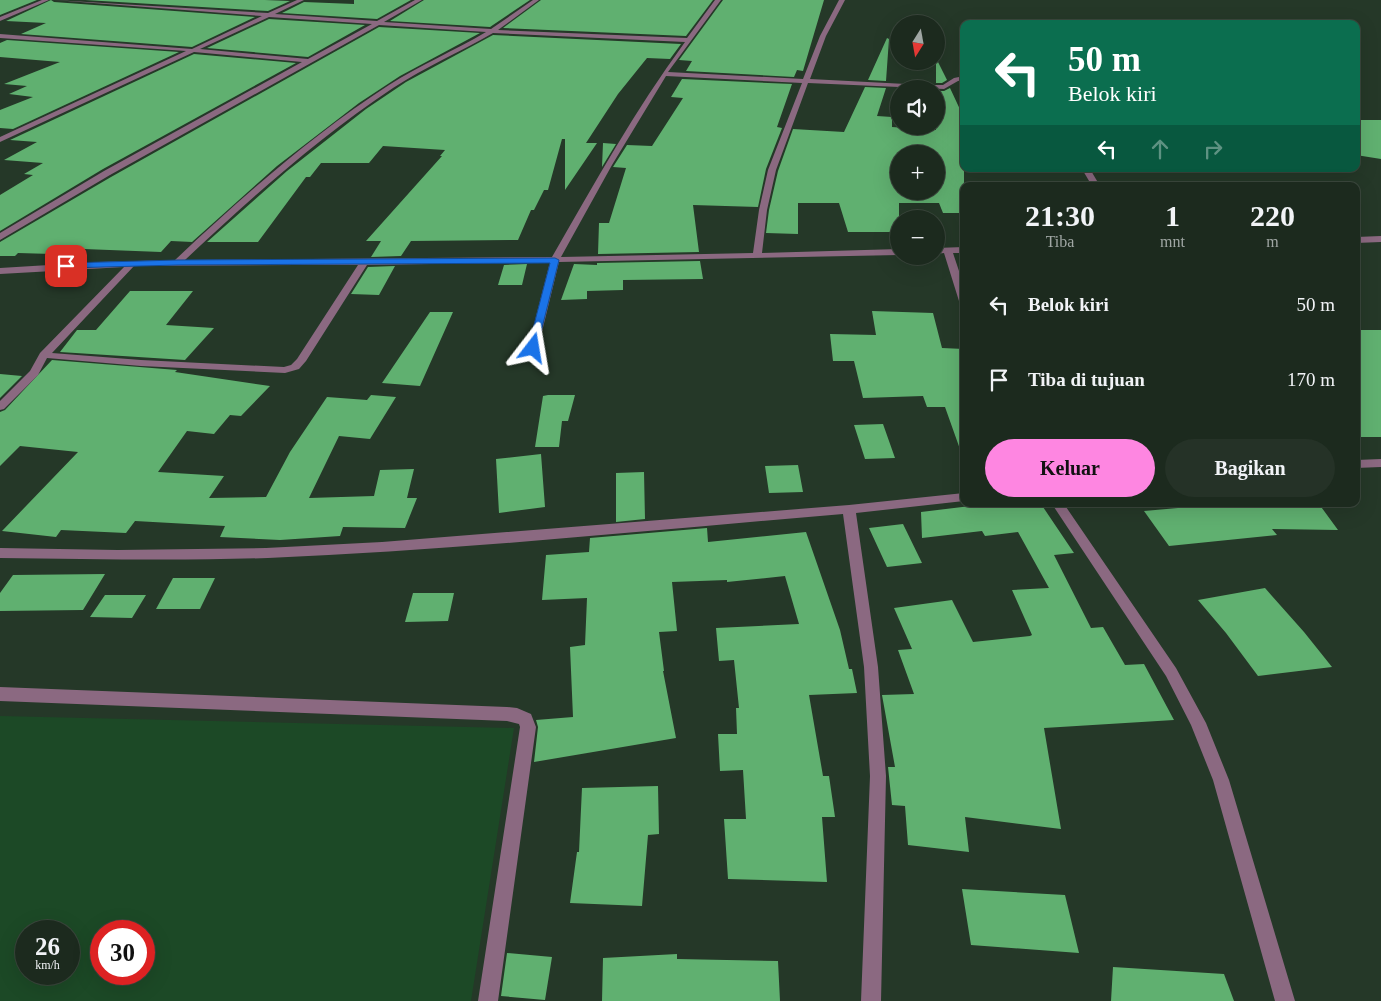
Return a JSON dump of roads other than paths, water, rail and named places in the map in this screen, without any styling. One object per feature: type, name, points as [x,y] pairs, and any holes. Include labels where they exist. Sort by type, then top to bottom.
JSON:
[{"type":"street","points":[[0,19],[46,0]]},
{"type":"street","points":[[57,0],[493,31],[687,40]]},
{"type":"street","points":[[0,140],[301,0]]},
{"type":"street","points":[[0,237],[107,173],[420,0]]},
{"type":"street","points":[[178,262],[216,225],[300,152],[338,122],[394,84],[493,31],[536,0]]},
{"type":"street","points":[[533,348],[555,260],[608,165],[664,74],[718,0]]},
{"type":"street","points":[[757,256],[762,210],[772,170],[805,82],[824,36],[842,0]]},
{"type":"street","points":[[0,36],[105,42],[308,61]]},
{"type":"street","points":[[664,74],[938,87],[960,78]]},
{"type":"street","points":[[1360,240],[1381,240]]},
{"type":"street","points":[[960,250],[948,251],[960,288]]},
{"type":"street","points":[[0,271],[66,266],[178,262],[555,260],[890,252]]},
{"type":"street","points":[[44,355],[285,370],[295,367],[302,361],[364,262]]},
{"type":"street","points":[[0,407],[34,373],[44,355],[131,264]]},
{"type":"street","points":[[1360,464],[1381,463]]},
{"type":"street","points":[[0,554],[236,553],[382,547],[849,509],[960,497]]},
{"type":"street","points":[[1060,507],[1171,672],[1198,723],[1221,780],[1285,1001]]},
{"type":"street","points":[[849,509],[872,667],[878,776],[871,1001]]},
{"type":"street","points":[[0,694],[516,714],[525,719],[528,727],[488,1001]]}]
